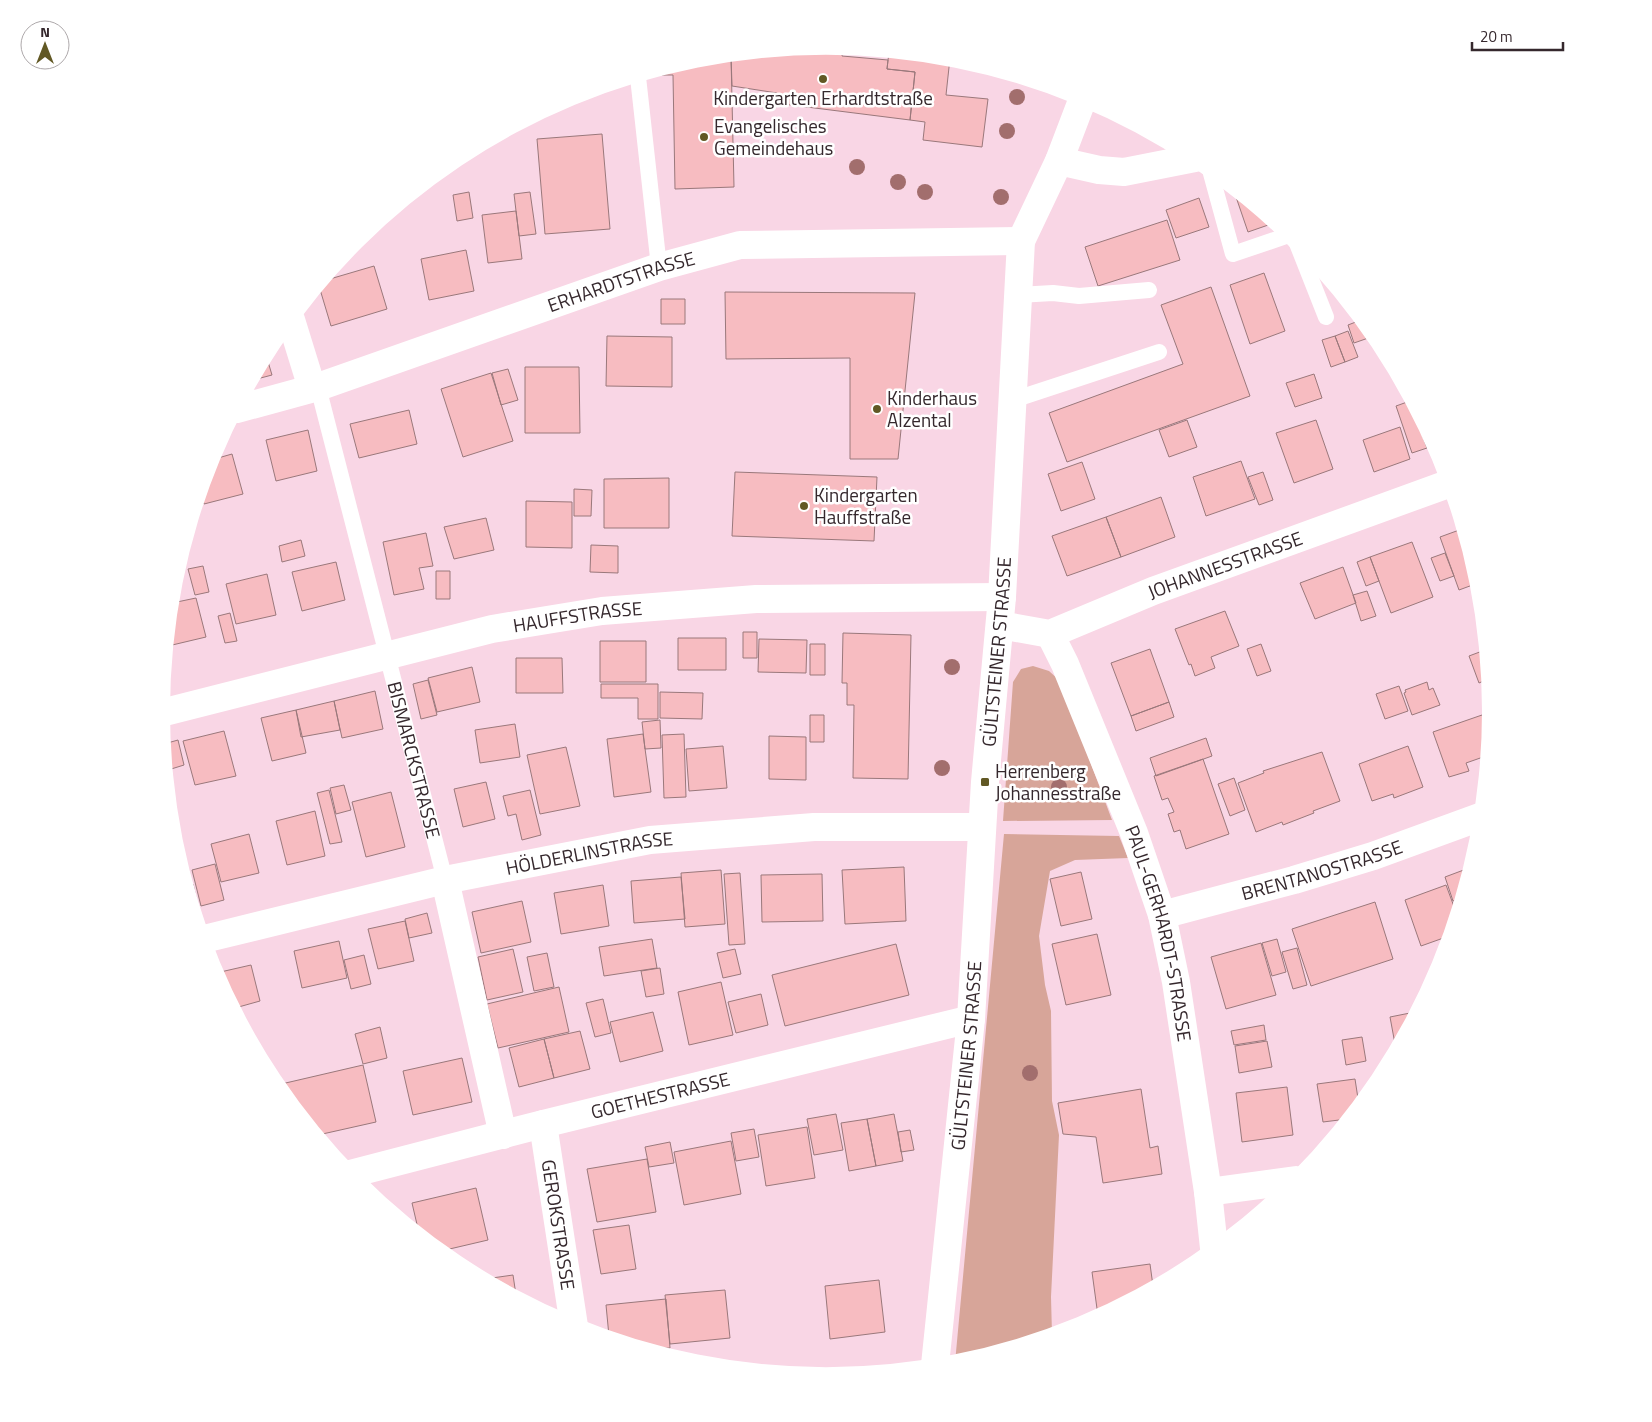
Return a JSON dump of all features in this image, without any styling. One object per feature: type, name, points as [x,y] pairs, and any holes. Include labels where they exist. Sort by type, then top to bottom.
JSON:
[{"type":"street","name":"GÜLTSTEINER STRASSE","points":[[936,1357],[971,1019],[982,827],[1002,597],[1022,241],[1059,161],[1080,106]]},
{"type":"street","points":[[1059,161],[1099,170],[1124,172],[1182,161]]},
{"type":"street","name":"ERHARDTSTRASSE","points":[[246,407],[315,388],[658,267],[740,246],[1022,241]]},
{"type":"street","name":"BISMARCKSTRASSE","points":[[294,329],[315,388]]},
{"type":"street","name":"JOHANNESSTRASSE","points":[[1050,634],[1153,591],[1442,486]]},
{"type":"street","name":"HAUFFSTRASSE","points":[[170,711],[492,628],[602,611],[756,599],[1002,597]]},
{"type":"street","points":[[1000,626],[1050,634]]},
{"type":"street","name":"PAUL-GERHARDT-STRASSE","points":[[1050,634],[1066,664],[1130,824],[1162,915],[1176,982],[1208,1192],[1213,1240]]},
{"type":"street","name":"BRENTANOSTRASSE","points":[[1162,915],[1294,880],[1374,856],[1472,820]]},
{"type":"street","name":"HÖLDERLINSTRASSE","points":[[211,937],[445,880],[650,840],[814,827],[982,827]]},
{"type":"street","name":"BISMARCKSTRASSE","points":[[445,880],[503,1135]]},
{"type":"street","name":"GOETHESTRASSE","points":[[359,1172],[543,1124],[971,1019]]},
{"type":"street","name":"GEROKSTRASSE","points":[[543,1124],[572,1316]]},
{"type":"street","points":[[1208,1192],[1283,1182]]},
{"type":"lane","points":[[639,83],[658,267]]},
{"type":"lane","points":[[1214,183],[1233,254],[1281,239]]},
{"type":"lane","points":[[1304,262],[1326,318]]},
{"type":"lane","points":[[1018,295],[1053,294],[1079,296],[1149,290]]},
{"type":"lane","points":[[1013,400],[1159,352]]},
{"type":"lane","name":"BISMARCKSTRASSE","points":[[315,388],[388,655],[445,880]]},
{"type":"shaded area","points":[[1033,666],[1049,671],[1060,681],[1112,820],[1003,821],[1013,682],[1021,669]]},
{"type":"shaded area","points":[[1004,834],[1119,836],[1128,858],[1075,860],[1050,871],[1039,936],[1045,985],[1051,1011],[1052,1101],[1059,1135],[1051,1297],[1052,1326],[996,1345],[956,1354]]},
{"type":"building","name":"Kindergarten Erhardtstraße","points":[[842,55],[888,60],[887,69],[915,72],[910,120],[775,103],[777,93],[732,86],[731,62],[783,56]]},
{"type":"building","points":[[888,58],[949,67],[946,95],[988,99],[982,147],[923,140],[925,122],[910,120],[915,72],[887,69]]},
{"type":"building","name":"Evangelisches Gemeindehaus","points":[[731,62],[734,187],[675,189],[673,75],[665,75]]},
{"type":"building","points":[[602,134],[610,229],[545,234],[537,139]]},
{"type":"building","points":[[469,192],[473,218],[457,221],[453,195]]},
{"type":"building","points":[[530,192],[536,234],[519,236],[514,194]]},
{"type":"building","points":[[1199,198],[1209,227],[1176,238],[1166,210]]},
{"type":"building","points":[[1237,201],[1267,225],[1248,232]]},
{"type":"building","points":[[516,211],[522,259],[488,263],[482,215]]},
{"type":"building","points":[[1167,220],[1180,260],[1098,286],[1085,247]]},
{"type":"building","points":[[466,250],[474,291],[429,300],[421,259]]},
{"type":"building","points":[[374,266],[387,309],[331,326],[321,293],[333,278]]},
{"type":"building","points":[[1264,273],[1285,331],[1250,344],[1230,285]]},
{"type":"building","points":[[1211,287],[1250,396],[1067,462],[1049,413],[1183,364],[1161,305]]},
{"type":"building","name":"Kinderhaus Alzental","points":[[725,292],[915,293],[898,459],[850,459],[850,358],[726,359]]},
{"type":"building","points":[[661,299],[685,299],[685,324],[661,324]]},
{"type":"building","points":[[1354,323],[1365,339],[1354,343],[1348,325]]},
{"type":"building","points":[[1348,331],[1358,357],[1345,362],[1335,336]]},
{"type":"building","points":[[607,336],[672,337],[672,387],[606,386]]},
{"type":"building","points":[[1335,336],[1345,362],[1331,367],[1322,340]]},
{"type":"building","points":[[269,366],[272,375],[261,378]]},
{"type":"building","points":[[525,367],[579,367],[580,433],[525,433]]},
{"type":"building","points":[[508,369],[518,400],[501,405],[492,373]]},
{"type":"building","points":[[491,373],[513,441],[463,457],[441,389]]},
{"type":"building","points":[[1314,374],[1322,398],[1295,407],[1286,383]]},
{"type":"building","points":[[1405,403],[1427,448],[1412,453],[1396,406]]},
{"type":"building","points":[[409,410],[417,444],[359,458],[350,424]]},
{"type":"building","points":[[1187,420],[1197,447],[1169,457],[1159,430]]},
{"type":"building","points":[[1316,420],[1333,469],[1294,483],[1276,433]]},
{"type":"building","points":[[1400,427],[1410,459],[1374,472],[1363,440]]},
{"type":"building","points":[[308,430],[317,471],[276,481],[266,440]]},
{"type":"building","points":[[232,454],[243,494],[204,504],[205,500],[221,457]]},
{"type":"building","points":[[1241,461],[1255,499],[1206,516],[1193,477]]},
{"type":"building","points":[[1082,462],[1095,499],[1061,511],[1048,474]]},
{"type":"building","name":"Kindergarten Hauffstraße","points":[[735,472],[877,477],[874,541],[732,536]]},
{"type":"building","points":[[1263,472],[1273,500],[1259,505],[1248,477]]},
{"type":"building","points":[[669,478],[669,528],[604,528],[604,479]]},
{"type":"building","points":[[574,489],[592,490],[591,516],[574,516]]},
{"type":"building","points":[[1161,497],[1175,537],[1121,557],[1106,517]]},
{"type":"building","points":[[526,501],[572,502],[572,548],[526,547]]},
{"type":"building","points":[[1106,517],[1121,557],[1067,576],[1052,536]]},
{"type":"building","points":[[486,518],[494,550],[454,559],[444,527]]},
{"type":"building","points":[[1457,531],[1470,586],[1459,590],[1440,537]]},
{"type":"building","points":[[426,533],[433,566],[419,568],[424,589],[394,595],[383,542]]},
{"type":"building","points":[[301,540],[305,556],[282,562],[279,546]]},
{"type":"building","points":[[1412,542],[1433,597],[1391,613],[1370,557]]},
{"type":"building","points":[[591,545],[618,546],[618,573],[590,572]]},
{"type":"building","points":[[1445,553],[1454,576],[1440,581],[1431,558]]},
{"type":"building","points":[[1370,557],[1379,581],[1366,586],[1357,562]]},
{"type":"building","points":[[336,562],[345,600],[302,611],[292,572]]},
{"type":"building","points":[[203,566],[209,592],[195,595],[188,569]]},
{"type":"building","points":[[1343,567],[1356,603],[1315,619],[1300,583]]},
{"type":"building","points":[[436,571],[450,571],[450,599],[436,599]]},
{"type":"building","points":[[267,574],[276,615],[236,624],[226,584]]},
{"type":"building","points":[[1367,591],[1376,616],[1361,621],[1353,595]]},
{"type":"building","points":[[196,598],[206,637],[174,645],[180,601]]},
{"type":"building","points":[[1225,611],[1239,646],[1211,657],[1215,668],[1195,676],[1175,629]]},
{"type":"building","points":[[230,613],[237,641],[225,643],[218,616]]},
{"type":"building","points":[[743,632],[757,632],[757,658],[743,658]]},
{"type":"building","points":[[843,633],[911,635],[908,779],[853,778],[854,705],[847,705],[847,683],[842,683]]},
{"type":"building","points":[[678,638],[726,638],[726,670],[678,670]]},
{"type":"building","points":[[759,639],[807,640],[806,673],[758,672]]},
{"type":"building","points":[[600,641],[646,641],[646,682],[600,682]]},
{"type":"building","points":[[810,644],[825,644],[825,675],[810,675]]},
{"type":"building","points":[[1261,644],[1271,671],[1257,676],[1247,649]]},
{"type":"building","points":[[1150,649],[1169,702],[1131,716],[1111,663]]},
{"type":"building","points":[[1479,652],[1481,682],[1479,683],[1469,656]]},
{"type":"building","points":[[516,658],[562,658],[563,693],[516,693]]},
{"type":"building","points":[[472,667],[480,702],[437,712],[428,678]]},
{"type":"building","points":[[428,680],[437,715],[421,719],[413,684]]},
{"type":"building","points":[[1427,682],[1429,690],[1433,688],[1440,705],[1412,715],[1404,693],[1406,692],[1405,690]]},
{"type":"building","points":[[601,684],[658,684],[658,719],[638,719],[638,698],[601,698]]},
{"type":"building","points":[[1399,686],[1408,711],[1385,719],[1376,694]]},
{"type":"building","points":[[375,691],[383,729],[342,738],[334,701]]},
{"type":"building","points":[[660,692],[703,693],[702,719],[660,718]]},
{"type":"building","points":[[334,701],[340,730],[301,737],[296,710]]},
{"type":"building","points":[[1169,702],[1174,717],[1136,731],[1131,716]]},
{"type":"building","points":[[296,710],[306,753],[272,761],[261,718]]},
{"type":"building","points":[[810,715],[824,715],[824,742],[810,742]]},
{"type":"building","points":[[1482,715],[1481,758],[1466,763],[1469,771],[1449,777],[1433,732]]},
{"type":"building","points":[[660,720],[661,748],[645,749],[642,722]]},
{"type":"building","points":[[515,724],[520,757],[480,763],[475,730]]},
{"type":"building","points":[[224,731],[236,776],[195,785],[183,741]]},
{"type":"building","points":[[643,734],[651,792],[614,797],[607,739]]},
{"type":"building","points":[[684,734],[686,797],[664,798],[662,735]]},
{"type":"building","points":[[769,736],[806,737],[806,780],[769,779]]},
{"type":"building","points":[[1206,738],[1212,756],[1156,776],[1150,758]]},
{"type":"building","points":[[178,740],[184,765],[173,769],[171,754],[171,742]]},
{"type":"building","points":[[723,746],[727,788],[689,791],[686,749]]},
{"type":"building","points":[[1408,746],[1423,787],[1394,798],[1393,794],[1372,801],[1359,764]]},
{"type":"building","points":[[566,747],[580,806],[540,814],[527,755]]},
{"type":"building","points":[[1322,752],[1340,801],[1283,825],[1282,822],[1256,832],[1238,783],[1264,773],[1263,771]]},
{"type":"building","points":[[1203,759],[1229,834],[1186,849],[1180,830],[1174,832],[1168,814],[1174,812],[1168,798],[1162,800],[1154,776]]},
{"type":"building","points":[[1234,778],[1245,810],[1230,816],[1218,784]]},
{"type":"building","points":[[486,782],[495,819],[463,827],[454,789]]},
{"type":"building","points":[[344,785],[351,810],[336,814],[330,788]]},
{"type":"building","points":[[329,790],[342,842],[330,844],[317,793]]},
{"type":"building","points":[[530,790],[541,835],[522,840],[516,814],[508,816],[503,796]]},
{"type":"building","points":[[391,792],[405,847],[366,857],[352,802]]},
{"type":"building","points":[[315,811],[325,856],[287,865],[276,821]]},
{"type":"building","points":[[249,834],[259,873],[221,882],[211,844]]},
{"type":"building","points":[[215,864],[224,900],[201,906],[192,870]]},
{"type":"building","points":[[904,867],[906,921],[845,924],[842,870]]},
{"type":"building","points":[[721,870],[725,924],[685,927],[681,873]]},
{"type":"building","points":[[1462,871],[1454,901],[1453,901],[1445,877]]},
{"type":"building","points":[[1081,872],[1092,919],[1061,926],[1050,879]]},
{"type":"building","points":[[740,873],[745,944],[729,945],[724,874]]},
{"type":"building","points":[[822,874],[823,921],[762,922],[761,875]]},
{"type":"building","points":[[681,877],[685,919],[634,923],[631,881]]},
{"type":"building","points":[[603,885],[609,926],[561,934],[554,893]]},
{"type":"building","points":[[1446,885],[1453,904],[1441,939],[1421,946],[1405,900]]},
{"type":"building","points":[[522,901],[531,942],[481,953],[472,912]]},
{"type":"building","points":[[1375,902],[1393,959],[1311,986],[1292,929]]},
{"type":"building","points":[[427,913],[432,933],[409,938],[405,919]]},
{"type":"building","points":[[405,921],[414,961],[378,969],[368,929]]},
{"type":"building","points":[[1097,934],[1111,995],[1066,1005],[1052,944]]},
{"type":"building","points":[[652,939],[657,968],[604,976],[599,947]]},
{"type":"building","points":[[1277,939],[1286,972],[1272,976],[1262,943]]},
{"type":"building","points":[[339,941],[347,978],[302,988],[294,951]]},
{"type":"building","points":[[1261,943],[1276,995],[1226,1009],[1211,957]]},
{"type":"building","points":[[896,944],[909,995],[785,1026],[772,975]]},
{"type":"building","points":[[1297,948],[1307,985],[1293,989],[1282,952]]},
{"type":"building","points":[[513,949],[523,992],[487,1000],[478,957]]},
{"type":"building","points":[[735,949],[741,974],[723,978],[717,953]]},
{"type":"building","points":[[547,953],[554,987],[534,991],[527,957]]},
{"type":"building","points":[[364,955],[371,984],[351,989],[344,960]]},
{"type":"building","points":[[251,965],[260,1001],[241,1006],[224,971]]},
{"type":"building","points":[[660,968],[664,994],[646,997],[641,971]]},
{"type":"building","points":[[721,982],[733,1035],[689,1045],[678,992]]},
{"type":"building","points":[[559,987],[569,1032],[498,1048],[487,1004]]},
{"type":"building","points":[[761,994],[768,1025],[736,1033],[728,1002]]},
{"type":"building","points":[[603,999],[611,1033],[595,1037],[586,1003]]},
{"type":"building","points":[[653,1012],[663,1051],[620,1062],[610,1022]]},
{"type":"building","points":[[1407,1014],[1394,1039],[1390,1017]]},
{"type":"building","points":[[1264,1025],[1266,1040],[1234,1045],[1231,1031]]},
{"type":"building","points":[[380,1027],[387,1058],[363,1064],[355,1034]]},
{"type":"building","points":[[580,1031],[590,1069],[554,1078],[544,1039]]},
{"type":"building","points":[[1362,1037],[1366,1061],[1346,1065],[1342,1040]]},
{"type":"building","points":[[544,1039],[554,1078],[519,1087],[509,1048]]},
{"type":"building","points":[[1267,1041],[1272,1067],[1239,1073],[1235,1046]]},
{"type":"building","points":[[462,1058],[472,1102],[413,1115],[403,1071]]},
{"type":"building","points":[[363,1065],[376,1122],[325,1134],[287,1083]]},
{"type":"building","points":[[1355,1079],[1357,1094],[1338,1120],[1323,1122],[1317,1084]]},
{"type":"building","points":[[1287,1087],[1293,1135],[1242,1142],[1236,1093]]},
{"type":"building","points":[[1141,1089],[1150,1148],[1158,1146],[1162,1174],[1103,1183],[1096,1137],[1063,1134],[1058,1103]]},
{"type":"building","points":[[836,1114],[843,1150],[814,1155],[807,1119]]},
{"type":"building","points":[[894,1114],[903,1161],[876,1166],[867,1119]]},
{"type":"building","points":[[867,1119],[876,1166],[849,1171],[841,1123]]},
{"type":"building","points":[[807,1127],[815,1178],[766,1186],[758,1135]]},
{"type":"building","points":[[754,1129],[759,1157],[736,1161],[731,1133]]},
{"type":"building","points":[[910,1130],[914,1150],[901,1152],[898,1132]]},
{"type":"building","points":[[731,1141],[741,1194],[684,1205],[674,1152]]},
{"type":"building","points":[[670,1142],[674,1163],[649,1167],[645,1147]]},
{"type":"building","points":[[647,1159],[656,1212],[597,1222],[587,1169]]},
{"type":"building","points":[[476,1188],[488,1240],[452,1249],[417,1223],[412,1203]]},
{"type":"building","points":[[629,1225],[636,1269],[601,1274],[593,1230]]},
{"type":"building","points":[[1150,1264],[1152,1280],[1097,1308],[1092,1272]]},
{"type":"building","points":[[513,1275],[515,1288],[498,1279],[496,1277]]},
{"type":"building","points":[[879,1280],[885,1332],[830,1339],[825,1286]]},
{"type":"building","points":[[725,1290],[730,1338],[670,1344],[665,1295]]},
{"type":"building","points":[[666,1299],[670,1348],[608,1330],[606,1305]]},
{"type":"place","name":"Kindergarten Erhardtstraße","points":[[823,79]]},
{"type":"place","name":"Evangelisches Gemeindehaus","points":[[704,137]]},
{"type":"place","name":"Kinderhaus Alzental","points":[[877,409]]},
{"type":"place","name":"Kindergarten Hauffstraße","points":[[804,506]]},
{"type":"place","name":"Herrenberg Johannesstraße","points":[[985,782]]}]
